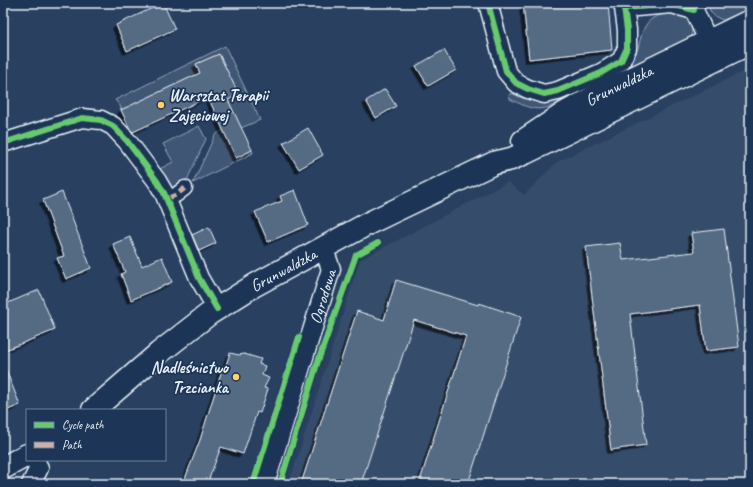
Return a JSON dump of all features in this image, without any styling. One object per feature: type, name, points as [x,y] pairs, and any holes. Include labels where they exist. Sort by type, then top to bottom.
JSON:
[{"type":"main road","name":"Grunwaldzka","points":[[94,409],[158,353],[217,309],[255,285],[369,223],[494,163],[511,159],[559,136],[712,50],[750,21]]},
{"type":"main road","name":"Grunwaldzka","points":[[494,163],[511,149],[572,110],[645,71],[712,50],[750,43]]},
{"type":"main road","points":[[3,468],[26,456]]},
{"type":"street","points":[[488,3],[506,71],[516,83],[544,94],[558,91],[601,73],[621,61],[627,48],[627,30],[624,8],[672,3],[695,6],[712,50]]},
{"type":"street","points":[[3,143],[82,118],[102,120],[113,126],[127,141],[157,181],[199,278],[217,309]]},
{"type":"street","points":[[166,199],[176,195],[185,188]]},
{"type":"street","name":"Ogrodowa","points":[[265,484],[331,269],[323,247]]},
{"type":"street","points":[[31,484],[39,468],[36,461]]},
{"type":"shaded area","points":[[710,3],[744,3],[750,9],[723,20],[711,12],[709,6]]},
{"type":"shaded area","points":[[668,13],[685,15],[691,26],[691,38],[620,77],[618,73],[627,67],[633,60],[643,30],[647,23],[653,18]]},
{"type":"shaded area","points":[[225,46],[260,120],[241,128],[228,100],[239,95],[219,54],[196,64],[200,73],[121,110],[121,107],[115,100]]},
{"type":"shaded area","points":[[750,68],[750,484],[289,484],[360,260],[508,182],[524,195],[557,162]]},
{"type":"shaded area","points":[[511,93],[537,102],[549,102],[564,99],[549,107],[537,109],[525,106],[510,99],[509,95]]},
{"type":"shaded area","points":[[199,126],[206,139],[188,178],[174,191],[156,171],[173,162],[163,144]]},
{"type":"shaded area","points":[[223,130],[252,150],[253,153],[193,183],[215,135]]},
{"type":"building","points":[[163,3],[175,29],[127,51],[116,25]]},
{"type":"building","points":[[523,3],[608,3],[612,50],[529,59]]},
{"type":"building","points":[[444,50],[456,70],[428,86],[416,66]]},
{"type":"building","name":"Warsztat Terapii Zajęciowej","points":[[219,54],[239,95],[228,100],[252,150],[236,158],[208,97],[133,132],[130,129],[121,110],[200,73],[196,64]]},
{"type":"building","points":[[385,89],[396,106],[376,118],[366,101]]},
{"type":"building","points":[[308,128],[323,155],[299,169],[283,143]]},
{"type":"building","points":[[295,190],[308,225],[268,242],[255,212],[282,201],[280,196]]},
{"type":"building","points":[[62,192],[91,268],[66,279],[57,258],[64,256],[43,200]]},
{"type":"building","points":[[209,227],[216,243],[199,251],[192,235]]},
{"type":"building","points":[[724,229],[739,347],[706,351],[700,305],[630,314],[646,445],[611,450],[586,247],[620,243],[623,260],[694,252],[691,233]]},
{"type":"building","points":[[130,237],[142,266],[162,257],[172,282],[131,300],[121,274],[125,272],[113,244]]},
{"type":"building","points":[[396,280],[478,305],[479,303],[521,317],[468,484],[419,484],[466,336],[414,320],[361,484],[301,484],[357,311],[384,320]]},
{"type":"building","points":[[39,290],[55,330],[3,351],[3,305]]},
{"type":"building","points":[[230,353],[239,355],[244,354],[261,359],[259,364],[265,366],[262,375],[269,378],[264,388],[268,389],[260,413],[257,412],[243,454],[221,447],[207,484],[183,484],[200,440],[221,370],[226,365]]},
{"type":"building","points":[[3,365],[20,405],[3,412]]},
{"type":"marked path","points":[[166,199],[176,195],[185,188]]},
{"type":"cycle path","points":[[488,3],[506,71],[516,83],[544,94],[558,91],[601,73],[621,61],[627,48],[627,30],[624,8],[672,4],[694,10]]},
{"type":"cycle path","points":[[3,143],[82,118],[101,120],[113,126],[127,141],[157,181],[164,193],[199,278],[217,309]]},
{"type":"cycle path","points":[[280,484],[317,364],[356,255],[378,243]]},
{"type":"cycle path","points":[[253,484],[299,337]]},
{"type":"place","name":"Warsztat Terapii Zajęciowej","points":[[161,105]]},
{"type":"place","name":"Nadleśnictwo Trzcianka","points":[[236,377]]}]
